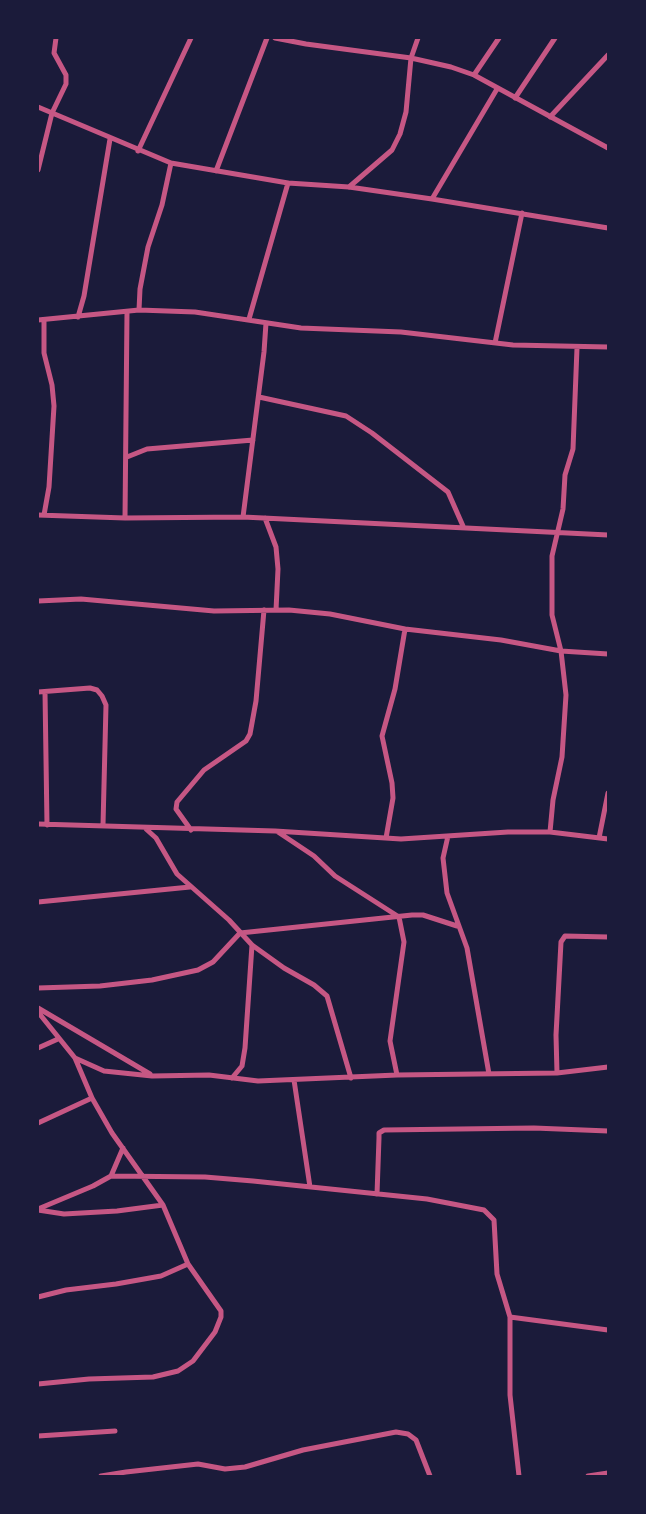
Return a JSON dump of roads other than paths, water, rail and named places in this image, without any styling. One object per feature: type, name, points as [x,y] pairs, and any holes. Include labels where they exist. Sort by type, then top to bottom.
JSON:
[{"type":"street","points":[[38,170],[52,113],[66,84],[66,75],[54,53],[56,38]]},
{"type":"street","points":[[138,151],[191,38]]},
{"type":"street","points":[[216,171],[267,38]]},
{"type":"street","points":[[275,38],[411,58],[451,67],[474,75],[608,148]]},
{"type":"street","points":[[349,188],[392,150],[406,112],[411,58],[418,38]]},
{"type":"street","points":[[474,75],[499,38]]},
{"type":"street","points":[[515,98],[555,38]]},
{"type":"street","points":[[550,117],[608,55]]},
{"type":"street","points":[[432,199],[498,89]]},
{"type":"street","points":[[38,108],[138,151],[171,163],[288,183],[349,188],[432,199],[608,228]]},
{"type":"street","points":[[78,316],[84,296],[110,139]]},
{"type":"street","points":[[139,310],[146,254],[162,205],[171,163]]},
{"type":"street","points":[[249,319],[288,183]]},
{"type":"street","points":[[495,343],[522,214]]},
{"type":"street","points":[[38,320],[139,310],[194,312],[319,329],[401,332],[495,343],[577,348],[608,347]]},
{"type":"street","points":[[125,518],[127,312]]},
{"type":"street","points":[[44,320],[44,353],[52,385],[54,406],[49,487],[44,515]]},
{"type":"street","points":[[243,517],[259,397],[266,322]]},
{"type":"street","points":[[550,832],[550,816],[564,740],[566,695],[560,651],[552,615],[552,556],[563,509],[565,475],[573,449],[577,348]]},
{"type":"street","points":[[259,397],[346,416],[372,432],[448,492],[463,526]]},
{"type":"street","points":[[127,456],[147,449],[253,440]]},
{"type":"street","points":[[38,514],[125,518],[243,517],[463,526],[556,534],[608,535]]},
{"type":"street","points":[[265,518],[276,547],[278,569],[276,610]]},
{"type":"street","points":[[38,601],[81,599],[214,611],[276,610],[330,614],[405,629],[501,640],[560,651],[608,654]]},
{"type":"street","points":[[191,830],[176,810],[177,802],[204,770],[246,741],[250,734],[256,701],[264,610]]},
{"type":"street","points":[[386,838],[393,798],[392,783],[382,736],[395,689],[405,629]]},
{"type":"street","points":[[38,692],[90,688],[98,690],[102,696],[106,705],[103,825]]},
{"type":"street","points":[[45,692],[47,824]]},
{"type":"street","points":[[599,838],[608,793]]},
{"type":"street","points":[[38,824],[103,825],[146,829],[275,831],[386,838],[508,832],[550,832],[608,839]]},
{"type":"street","points":[[146,829],[156,838],[177,874],[252,945],[284,968],[314,985],[326,996],[351,1078]]},
{"type":"street","points":[[275,831],[307,851],[335,876],[400,917],[404,942],[390,1041],[397,1075]]},
{"type":"street","points":[[448,836],[443,858],[447,893],[466,948],[489,1074]]},
{"type":"street","points":[[38,902],[190,887]]},
{"type":"street","points":[[38,988],[100,986],[152,980],[198,970],[213,962],[240,932],[422,915],[457,926]]},
{"type":"street","points":[[557,1073],[556,1035],[562,942],[565,936],[608,937]]},
{"type":"street","points":[[232,1078],[242,1066],[245,1048],[252,945]]},
{"type":"street","points":[[38,1008],[152,1076]]},
{"type":"street","points":[[38,1012],[75,1058],[92,1098],[136,1168],[146,1178],[163,1204],[188,1264],[221,1311],[221,1317],[215,1332],[193,1361],[178,1371],[152,1377],[89,1379],[38,1384]]},
{"type":"street","points":[[38,1048],[58,1039]]},
{"type":"street","points":[[75,1058],[104,1071],[152,1076],[209,1075],[258,1081],[397,1075],[557,1073],[608,1068]]},
{"type":"street","points":[[294,1080],[310,1187]]},
{"type":"street","points":[[38,1124],[92,1098]]},
{"type":"street","points":[[377,1194],[378,1138],[379,1133],[384,1130],[534,1128],[608,1131]]},
{"type":"street","points":[[111,1176],[123,1148]]},
{"type":"street","points":[[38,1210],[111,1176],[222,1178],[310,1187],[449,1202],[475,1207],[491,1215],[496,1230],[497,1274],[510,1318],[510,1395],[520,1476]]},
{"type":"street","points":[[38,1210],[64,1214],[117,1211],[163,1204]]},
{"type":"street","points":[[38,1297],[66,1290],[161,1276],[188,1264]]},
{"type":"street","points":[[510,1318],[608,1330]]},
{"type":"street","points":[[38,1436],[115,1430]]},
{"type":"street","points":[[101,1476],[198,1464],[225,1469],[245,1467],[303,1450],[396,1432],[408,1434],[416,1440],[430,1476]]},
{"type":"street","points":[[588,1476],[608,1473]]}]
